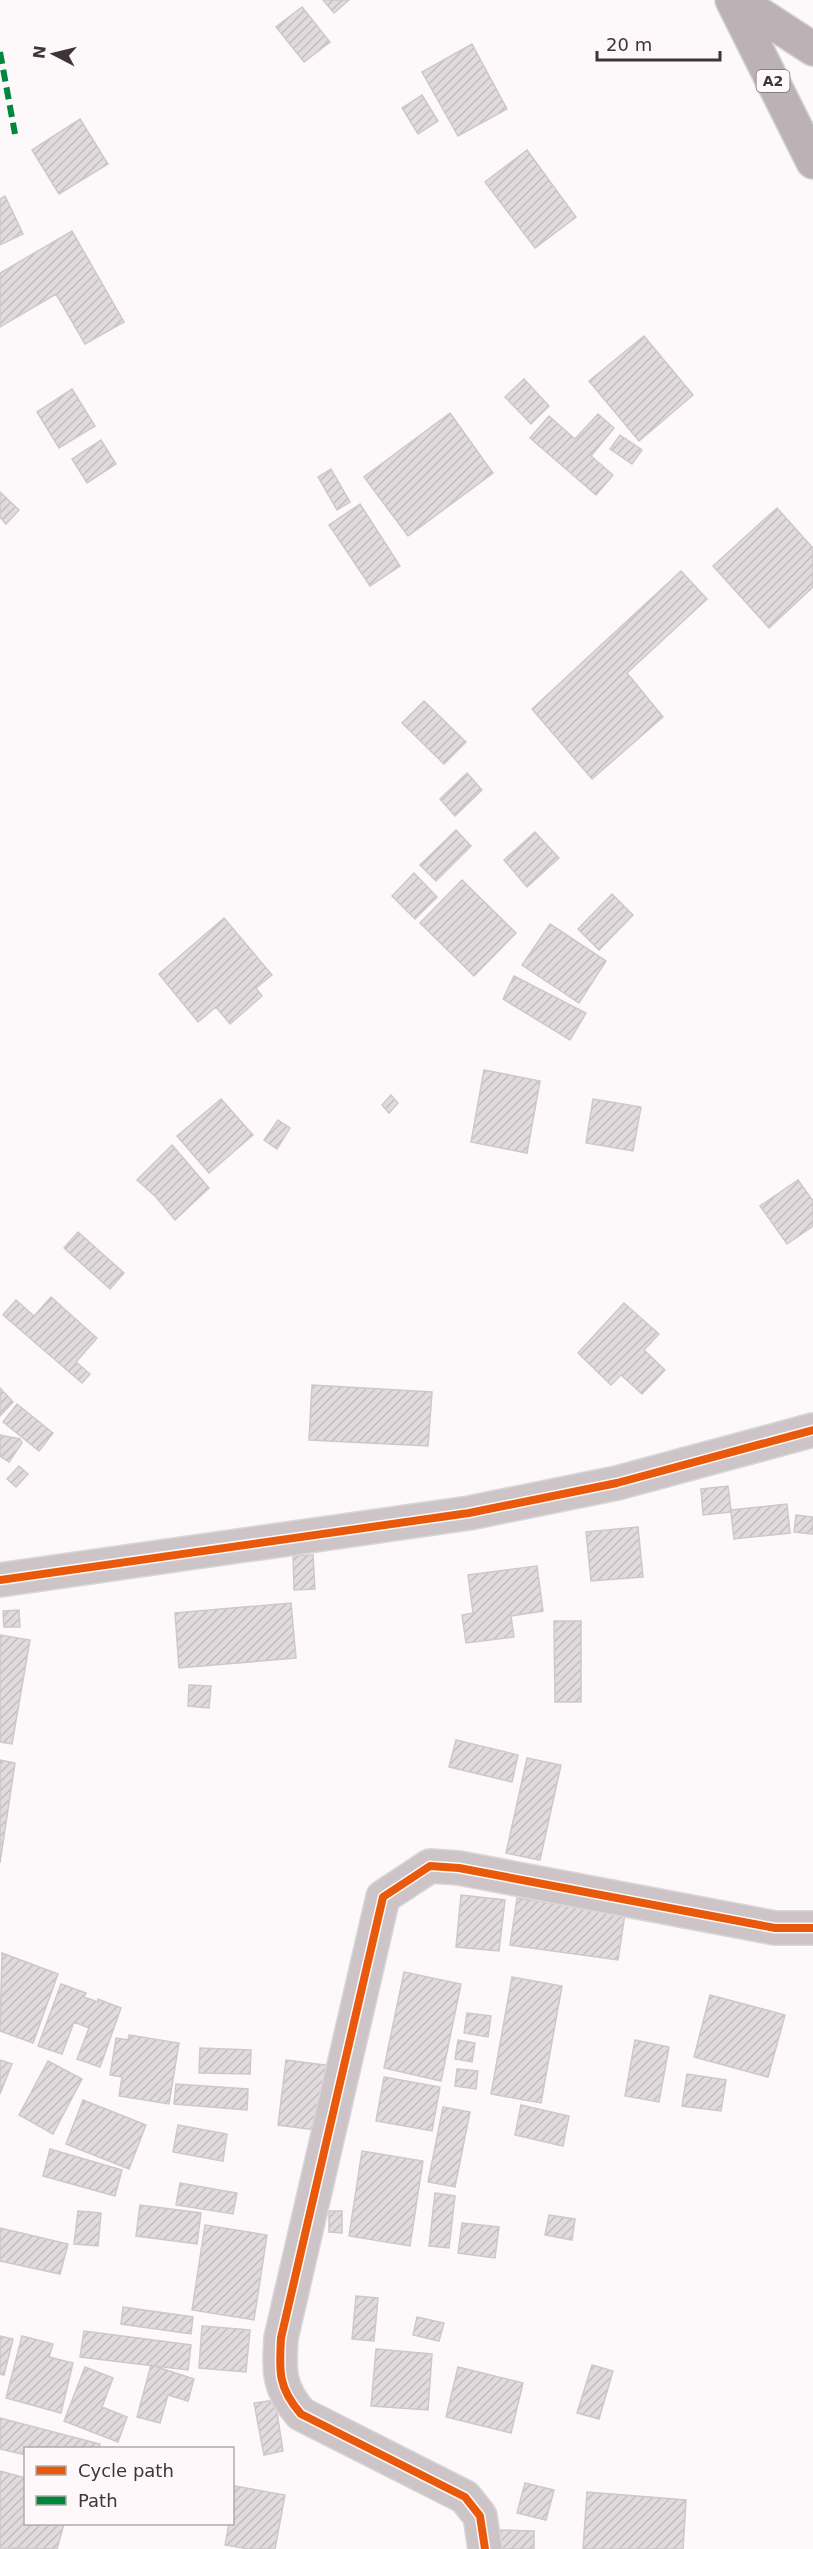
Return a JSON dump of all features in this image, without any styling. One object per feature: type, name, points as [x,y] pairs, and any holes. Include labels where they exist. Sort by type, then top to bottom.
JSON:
[{"type":"main road","name":"A2","points":[[732,0],[813,162]]},
{"type":"main road","points":[[738,0],[813,49]]},
{"type":"street","points":[[0,1580],[469,1513],[617,1483],[813,1430]]},
{"type":"street","points":[[485,2549],[480,2516],[465,2497],[302,2414],[290,2401],[279,2372],[281,2338],[383,1897],[430,1866],[459,1868],[775,1928],[813,1928]]},
{"type":"building","points":[[323,0],[349,0],[334,13]]},
{"type":"building","points":[[302,7],[330,42],[304,62],[276,27]]},
{"type":"building","points":[[472,44],[507,109],[458,136],[422,72]]},
{"type":"building","points":[[422,95],[438,121],[418,134],[402,108]]},
{"type":"building","points":[[80,119],[108,164],[59,194],[32,150]]},
{"type":"building","points":[[527,150],[576,217],[535,248],[485,182]]},
{"type":"building","points":[[5,196],[23,234],[0,245],[0,199]]},
{"type":"building","points":[[72,231],[124,322],[85,344],[56,294],[0,327],[0,273]]},
{"type":"building","points":[[644,336],[693,395],[639,441],[589,381]]},
{"type":"building","points":[[524,379],[549,406],[531,424],[505,397]]},
{"type":"building","points":[[72,389],[95,426],[59,448],[37,412]]},
{"type":"building","points":[[450,413],[493,473],[408,536],[364,477]]},
{"type":"building","points":[[598,414],[614,428],[591,456],[613,475],[596,495],[530,438],[549,416],[575,439]]},
{"type":"building","points":[[620,435],[642,450],[632,464],[610,449]]},
{"type":"building","points":[[101,440],[116,464],[87,483],[72,459]]},
{"type":"building","points":[[331,469],[350,502],[337,510],[318,477]]},
{"type":"building","points":[[0,492],[19,510],[6,524],[0,517]]},
{"type":"building","points":[[360,504],[400,566],[370,586],[329,525]]},
{"type":"building","points":[[777,508],[813,548],[813,587],[769,628],[713,566]]},
{"type":"building","points":[[681,571],[707,599],[627,673],[663,717],[592,779],[532,709]]},
{"type":"building","points":[[424,701],[466,742],[444,764],[402,723]]},
{"type":"building","points":[[467,773],[482,790],[455,816],[440,799]]},
{"type":"building","points":[[456,830],[471,846],[436,881],[420,865]]},
{"type":"building","points":[[535,832],[559,858],[527,887],[504,860]]},
{"type":"building","points":[[414,873],[437,897],[415,919],[392,896]]},
{"type":"building","points":[[462,880],[516,933],[474,976],[420,923]]},
{"type":"building","points":[[612,894],[633,915],[599,950],[578,929]]},
{"type":"building","points":[[224,918],[272,975],[256,988],[262,996],[230,1024],[216,1007],[198,1022],[159,974]]},
{"type":"building","points":[[550,924],[606,961],[579,1003],[522,965]]},
{"type":"building","points":[[514,976],[586,1013],[570,1040],[503,999]]},
{"type":"building","points":[[484,1070],[540,1081],[527,1153],[471,1142]]},
{"type":"building","points":[[391,1095],[398,1103],[389,1113],[382,1105]]},
{"type":"building","points":[[221,1099],[253,1135],[209,1173],[177,1136]]},
{"type":"building","points":[[593,1099],[641,1107],[633,1151],[586,1143]]},
{"type":"building","points":[[278,1120],[290,1128],[277,1149],[264,1140]]},
{"type":"building","points":[[172,1145],[209,1188],[175,1220],[156,1197],[137,1180]]},
{"type":"building","points":[[798,1180],[813,1201],[813,1226],[787,1244],[760,1206]]},
{"type":"building","points":[[78,1232],[124,1273],[110,1289],[64,1248]]},
{"type":"building","points":[[51,1297],[97,1338],[76,1362],[90,1374],[82,1383],[3,1315],[16,1300],[34,1316]]},
{"type":"building","points":[[624,1303],[659,1334],[644,1350],[665,1370],[642,1394],[621,1375],[611,1385],[578,1353]]},
{"type":"building","points":[[312,1385],[432,1392],[428,1446],[309,1440]]},
{"type":"building","points":[[0,1388],[13,1402],[0,1416]]},
{"type":"building","points":[[17,1404],[53,1433],[39,1451],[3,1422]]},
{"type":"building","points":[[0,1435],[20,1439],[22,1443],[9,1462],[0,1456]]},
{"type":"building","points":[[19,1466],[28,1474],[16,1487],[7,1479]]},
{"type":"building","points":[[728,1486],[731,1510],[787,1504],[790,1533],[734,1539],[731,1512],[703,1515],[701,1489]]},
{"type":"building","points":[[796,1515],[813,1517],[813,1534],[794,1532]]},
{"type":"building","points":[[638,1527],[643,1577],[591,1581],[586,1532]]},
{"type":"building","points":[[313,1555],[315,1589],[294,1590],[293,1556]]},
{"type":"building","points":[[537,1566],[543,1611],[511,1616],[514,1637],[466,1643],[462,1615],[473,1613],[468,1575]]},
{"type":"building","points":[[291,1603],[296,1658],[179,1668],[175,1613]]},
{"type":"building","points":[[19,1610],[20,1627],[4,1627],[3,1611]]},
{"type":"building","points":[[554,1621],[581,1621],[581,1702],[555,1702]]},
{"type":"building","points":[[0,1635],[30,1640],[12,1744],[0,1742]]},
{"type":"building","points":[[189,1685],[211,1686],[209,1708],[188,1706]]},
{"type":"building","points":[[456,1740],[518,1755],[512,1782],[449,1767]]},
{"type":"building","points":[[527,1758],[561,1765],[540,1860],[506,1853]]},
{"type":"building","points":[[0,1760],[15,1763],[0,1863]]},
{"type":"building","points":[[461,1895],[505,1900],[499,1951],[456,1947]]},
{"type":"building","points":[[517,1898],[625,1914],[618,1960],[510,1945]]},
{"type":"building","points":[[2,1953],[58,1974],[33,2043],[0,2031]]},
{"type":"building","points":[[404,1972],[461,1984],[441,2081],[384,2068]]},
{"type":"building","points":[[512,1977],[562,1986],[541,2103],[491,2094]]},
{"type":"building","points":[[61,1984],[86,1993],[84,1997],[98,2002],[98,1999],[121,2008],[100,2067],[77,2059],[89,2028],[74,2022],[62,2054],[38,2046]]},
{"type":"building","points":[[710,1995],[785,2015],[768,2077],[694,2057]]},
{"type":"building","points":[[467,2013],[491,2016],[488,2037],[464,2033]]},
{"type":"building","points":[[129,2035],[179,2043],[169,2104],[119,2096],[122,2077],[110,2075],[116,2038],[128,2040]]},
{"type":"building","points":[[458,2040],[475,2043],[472,2062],[455,2059]]},
{"type":"building","points":[[635,2040],[669,2047],[659,2102],[625,2096]]},
{"type":"building","points":[[200,2048],[251,2050],[250,2074],[199,2073]]},
{"type":"building","points":[[0,2060],[12,2064],[0,2094]]},
{"type":"building","points":[[286,2060],[332,2066],[323,2131],[278,2125]]},
{"type":"building","points":[[48,2061],[82,2079],[53,2134],[19,2115]]},
{"type":"building","points":[[457,2069],[478,2071],[476,2089],[455,2086]]},
{"type":"building","points":[[687,2074],[726,2080],[721,2111],[682,2106]]},
{"type":"building","points":[[384,2077],[440,2087],[432,2131],[376,2121]]},
{"type":"building","points":[[176,2084],[248,2089],[247,2110],[174,2104]]},
{"type":"building","points":[[83,2100],[146,2125],[129,2169],[66,2144]]},
{"type":"building","points":[[521,2105],[569,2116],[563,2146],[515,2135]]},
{"type":"building","points":[[443,2107],[470,2112],[455,2187],[428,2182]]},
{"type":"building","points":[[178,2125],[227,2134],[223,2161],[173,2152]]},
{"type":"building","points":[[50,2149],[122,2170],[115,2196],[43,2176]]},
{"type":"building","points":[[362,2151],[423,2161],[410,2246],[349,2236]]},
{"type":"building","points":[[180,2183],[237,2193],[233,2214],[176,2205]]},
{"type":"building","points":[[435,2193],[455,2196],[449,2248],[429,2246]]},
{"type":"building","points":[[140,2205],[201,2213],[197,2244],[136,2236]]},
{"type":"building","points":[[78,2211],[101,2213],[98,2246],[74,2244]]},
{"type":"building","points":[[329,2211],[342,2211],[342,2233],[329,2232]]},
{"type":"building","points":[[549,2215],[575,2219],[572,2240],[545,2235]]},
{"type":"building","points":[[462,2223],[499,2227],[495,2258],[458,2253]]},
{"type":"building","points":[[205,2225],[267,2235],[254,2320],[192,2310]]},
{"type":"building","points":[[0,2228],[68,2244],[60,2274],[0,2261]]},
{"type":"building","points":[[356,2296],[378,2298],[374,2341],[352,2339]]},
{"type":"building","points":[[123,2307],[193,2317],[191,2334],[121,2324]]},
{"type":"building","points":[[417,2317],[444,2323],[439,2341],[413,2335]]},
{"type":"building","points":[[202,2326],[250,2330],[246,2372],[199,2368]]},
{"type":"building","points":[[84,2331],[191,2345],[188,2370],[80,2357]]},
{"type":"building","points":[[0,2336],[13,2339],[4,2375],[0,2374]]},
{"type":"building","points":[[22,2336],[53,2344],[49,2357],[73,2363],[61,2413],[6,2398]]},
{"type":"building","points":[[376,2349],[432,2354],[428,2410],[371,2406]]},
{"type":"building","points":[[151,2365],[194,2379],[188,2401],[168,2395],[160,2423],[137,2417]]},
{"type":"building","points":[[592,2365],[613,2371],[599,2419],[577,2413]]},
{"type":"building","points":[[85,2367],[113,2378],[102,2407],[127,2417],[118,2442],[64,2421]]},
{"type":"building","points":[[458,2367],[523,2383],[511,2433],[446,2417]]},
{"type":"building","points":[[275,2400],[283,2451],[264,2455],[254,2403]]},
{"type":"building","points":[[0,2418],[100,2444],[99,2447],[24,2447],[24,2455],[0,2449]]},
{"type":"building","points":[[0,2471],[24,2477],[24,2525],[64,2525],[57,2549],[0,2548]]},
{"type":"building","points":[[525,2483],[554,2490],[546,2520],[517,2513]]},
{"type":"building","points":[[235,2486],[285,2495],[275,2549],[249,2549],[225,2545],[229,2525],[234,2525]]},
{"type":"building","points":[[587,2492],[686,2500],[683,2549],[583,2549]]},
{"type":"building","points":[[500,2530],[534,2531],[534,2549],[499,2549]]},
{"type":"marked path","points":[[0,52],[15,134]]},
{"type":"cycle path","points":[[0,1580],[469,1513],[617,1483],[813,1430]]},
{"type":"cycle path","points":[[485,2549],[480,2516],[465,2497],[301,2414],[288,2396],[280,2370],[281,2338],[383,1897],[430,1866],[459,1868],[775,1928],[813,1928]]}]
